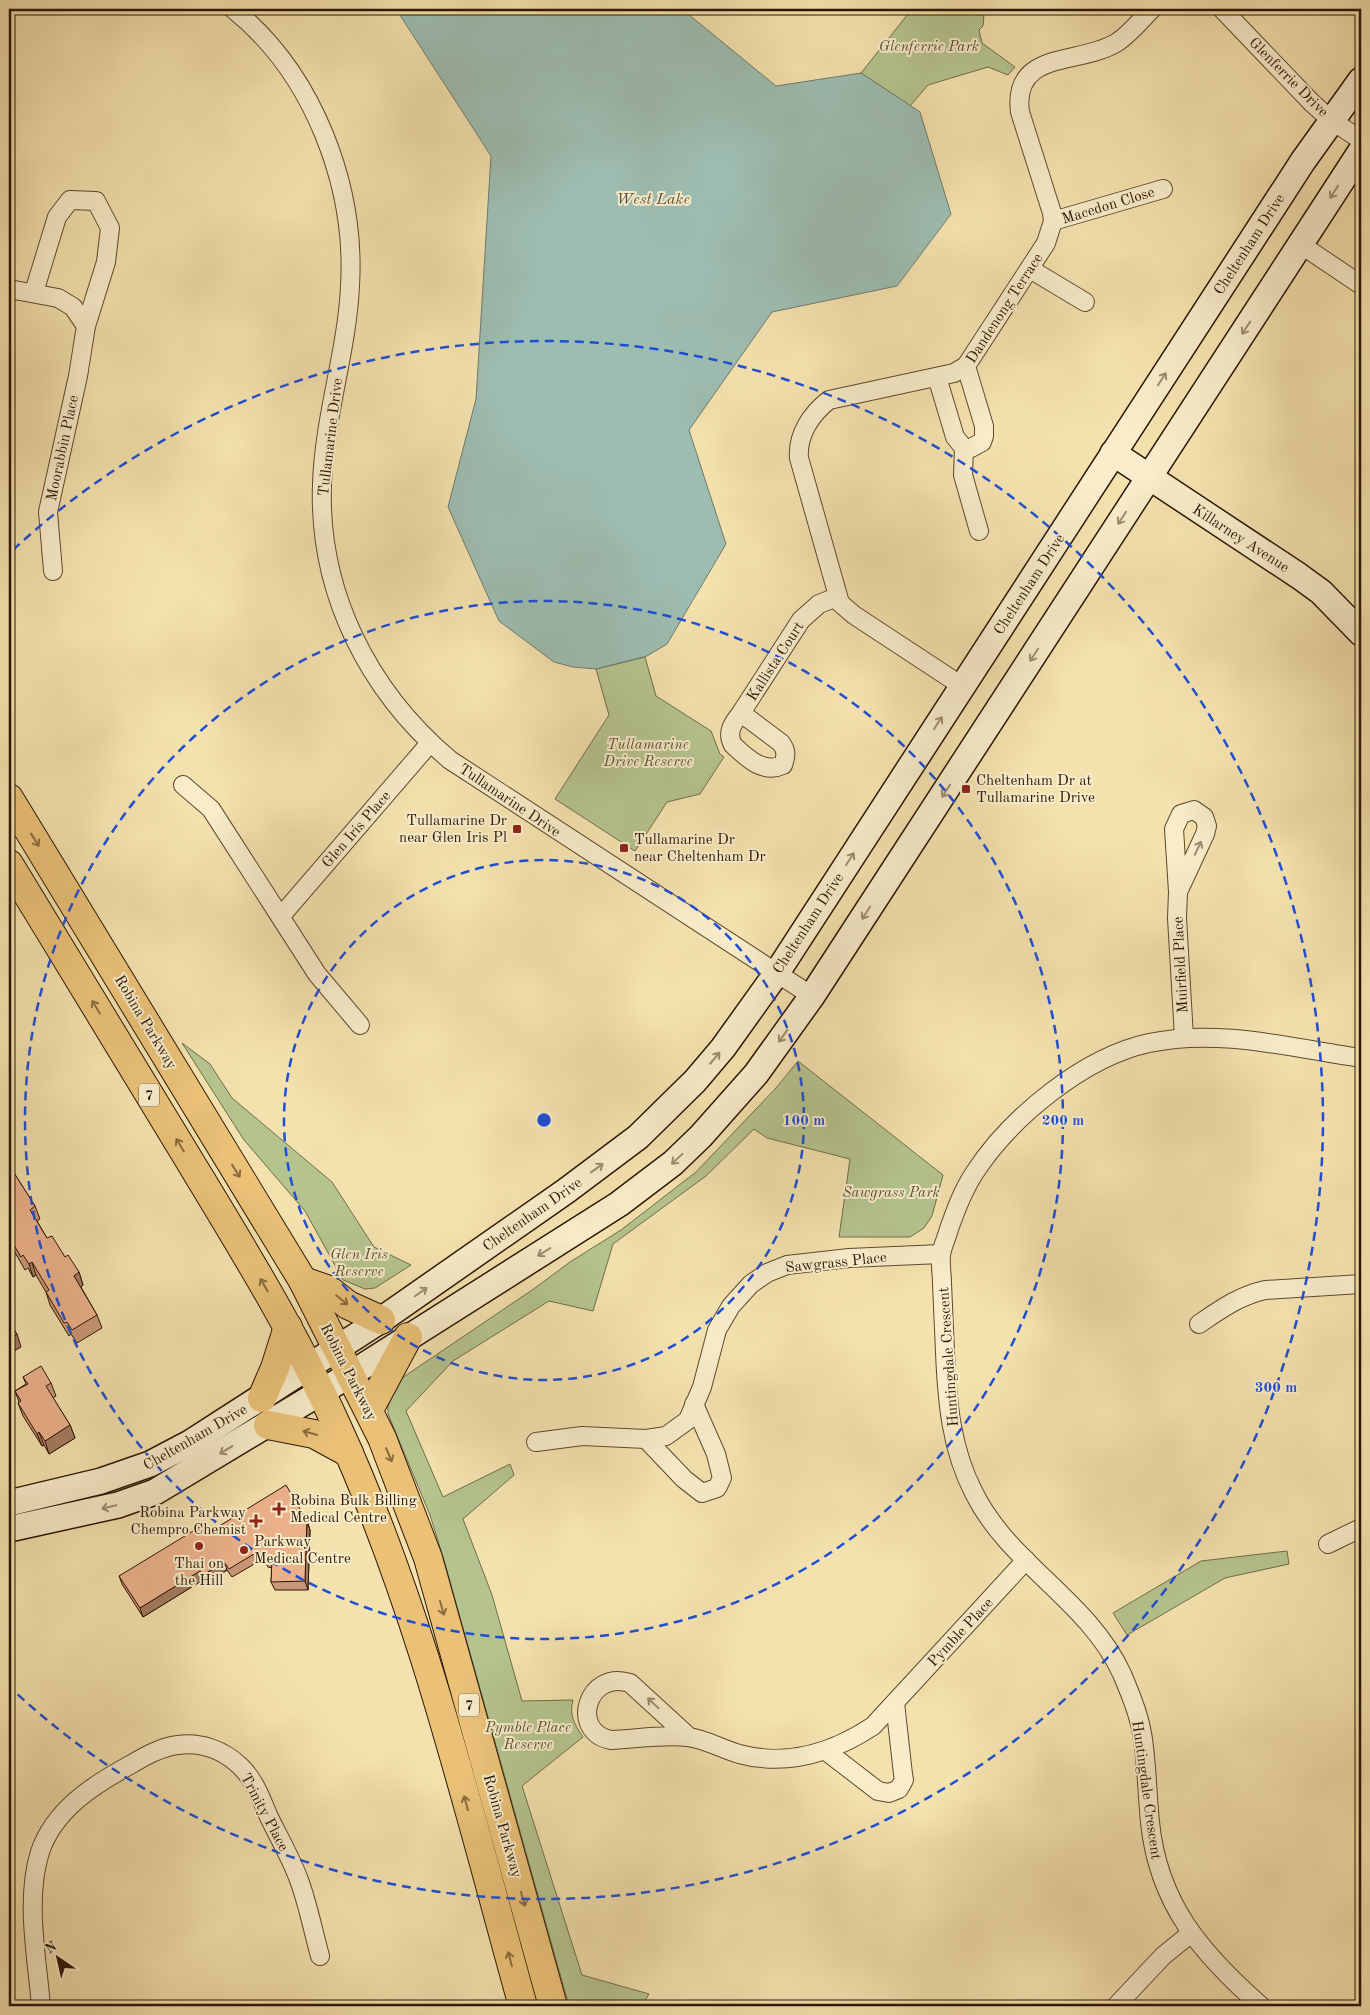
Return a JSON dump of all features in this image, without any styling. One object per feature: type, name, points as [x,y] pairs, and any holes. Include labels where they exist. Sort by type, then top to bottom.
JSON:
[{"type":"main road","name":"Cheltenham Drive","points":[[9,1503],[129,1473],[190,1443],[310,1368],[566,1191],[638,1137],[695,1081],[718,1055],[776,974],[1331,120],[1361,80]]},
{"type":"main road","name":"Cheltenham Drive","points":[[9,1529],[74,1516],[149,1494],[268,1425],[597,1219],[673,1163],[702,1136],[735,1099],[812,996],[1361,151]]},
{"type":"main road","name":"Killarney Avenue","points":[[1114,453],[1321,592],[1361,633]]},
{"type":"main road","name":"Robina Parkway","points":[[9,798],[303,1281],[369,1410],[408,1500],[428,1558],[553,2006]]},
{"type":"main road","name":"Robina Parkway","points":[[9,864],[248,1257],[310,1368],[349,1453],[385,1539],[408,1603],[451,1747],[523,2006]]},
{"type":"main road","points":[[303,1281],[329,1290],[348,1305],[381,1320]]},
{"type":"main road","points":[[262,1398],[276,1368],[288,1327]]},
{"type":"main road","points":[[369,1410],[408,1338]]},
{"type":"main road","points":[[268,1425],[314,1434],[349,1453]]},
{"type":"street","name":"Tullamarine Drive","points":[[232,9],[259,34],[278,57],[306,98],[334,161],[347,214],[350,286],[322,482],[322,519],[326,554],[348,625],[374,676],[408,720],[430,743],[471,775],[812,996]]},
{"type":"street","points":[[1053,221],[1020,112],[1018,101],[1021,84],[1038,68],[1117,43],[1152,9]]},
{"type":"street","name":"Glenferrie Drive","points":[[1222,9],[1331,120],[1361,140]]},
{"type":"street","name":"Macedon Close","points":[[1053,221],[1163,189]]},
{"type":"street","name":"Moorabbin Place","points":[[34,292],[57,217],[70,200],[96,201],[110,228],[106,262],[86,326],[78,376],[48,512],[53,571]]},
{"type":"street","name":"Dandenong Terrace","points":[[962,686],[848,612],[837,597],[799,458],[798,448],[800,438],[814,414],[829,400],[954,373],[966,366],[1046,243],[1053,221]]},
{"type":"street","points":[[1300,244],[1361,285]]},
{"type":"street","points":[[1030,269],[1085,302]]},
{"type":"street","points":[[9,288],[58,298],[73,307],[86,326]]},
{"type":"street","points":[[964,448],[970,448],[982,442],[985,430],[966,366]]},
{"type":"street","points":[[937,377],[955,437],[964,448],[963,475],[980,531]]},
{"type":"street","name":"Kallista Court","points":[[741,713],[801,620],[819,604],[837,597]]},
{"type":"street","name":"Glen Iris Place","points":[[281,916],[430,743]]},
{"type":"street","points":[[184,784],[211,809],[317,974],[360,1025]]},
{"type":"street","name":"Muirfield Place","points":[[1178,892],[1177,918],[1184,1037]]},
{"type":"street","name":"Huntingdale Crescent","points":[[1261,2006],[1224,1974],[1190,1934],[1168,1894],[1158,1866],[1150,1824],[1142,1732],[1134,1702],[1111,1654],[1084,1618],[1026,1560],[990,1520],[974,1495],[957,1450],[947,1390],[941,1254],[956,1209],[974,1173],[1000,1140],[1053,1090],[1099,1060],[1123,1050],[1184,1037],[1213,1036],[1361,1058]]},
{"type":"street","name":"Sawgrass Place","points":[[536,1442],[582,1436],[646,1439],[666,1436],[688,1420],[702,1387],[717,1330],[731,1306],[751,1284],[787,1264],[849,1258],[941,1254]]},
{"type":"street","points":[[1199,1324],[1226,1305],[1252,1293],[1265,1290],[1361,1284]]},
{"type":"street","points":[[646,1439],[684,1479],[702,1493],[717,1488],[722,1478],[716,1454],[694,1404]]},
{"type":"street","points":[[1328,1544],[1361,1528]]},
{"type":"street","name":"Pymble Place","points":[[689,1737],[630,1683],[621,1680],[602,1684],[588,1702],[589,1724],[601,1738],[611,1740],[689,1737],[739,1754],[770,1760],[788,1760],[826,1751],[843,1744],[873,1726],[1026,1560]]},
{"type":"street","points":[[826,1751],[878,1791],[889,1793],[899,1789],[904,1774],[895,1703]]},
{"type":"street","name":"Trinity Place","points":[[40,2006],[34,1878],[41,1850],[48,1836],[68,1807],[104,1779],[146,1756],[178,1745],[192,1745],[219,1751],[242,1768],[253,1783],[299,1879],[320,1956]]},
{"type":"street","points":[[1116,2006],[1163,1956],[1190,1934]]},
{"type":"green space","name":"Glenferrie Park","points":[[912,9],[998,9],[984,14],[983,26],[979,30],[982,43],[1015,67],[1008,75],[988,67],[928,85],[910,106],[861,73]]},
{"type":"green space","name":"Tullamarine Drive Reserve","points":[[645,657],[656,696],[711,731],[720,754],[724,757],[700,794],[667,802],[635,851],[555,799],[609,715],[596,669]]},
{"type":"green space","name":"Glen Iris Reserve","points":[[182,1043],[210,1064],[232,1098],[332,1182],[374,1247],[411,1265],[375,1288],[365,1289],[343,1280],[305,1211],[244,1140]]},
{"type":"green space","points":[[798,1061],[943,1175],[932,1216],[924,1228],[910,1237],[839,1237],[850,1159],[767,1138],[754,1129],[706,1176],[613,1244],[593,1311],[549,1301],[453,1361],[406,1411],[443,1497],[510,1464],[514,1475],[463,1519],[492,1595],[522,1701],[573,1700],[573,1719],[583,1737],[522,1786],[582,1975],[649,1994],[642,2006],[569,2006],[444,1560],[430,1515],[388,1414],[388,1401],[402,1378],[535,1288],[570,1262],[621,1230],[696,1172],[776,1088]]},
{"type":"green space","points":[[1287,1551],[1289,1564],[1225,1578],[1127,1635],[1113,1613],[1201,1561]]},
{"type":"water","name":"West Lake","points":[[396,9],[682,9],[776,86],[861,73],[920,112],[951,214],[897,286],[772,312],[689,430],[726,544],[667,644],[647,656],[596,669],[573,667],[554,662],[499,621],[448,507],[476,399],[491,156]]},
{"type":"building","points":[[9,1165],[35,1206],[30,1210],[47,1238],[52,1236],[65,1257],[68,1255],[79,1272],[74,1276],[97,1315],[72,1330],[67,1322],[64,1323],[46,1292],[49,1290],[32,1262],[29,1264],[23,1255],[21,1257],[9,1237]]},
{"type":"building","points":[[9,1321],[17,1334],[9,1339]]},
{"type":"building","points":[[41,1366],[51,1383],[46,1386],[70,1425],[45,1441],[39,1432],[37,1434],[18,1403],[21,1401],[15,1391],[28,1384],[23,1377]]},
{"type":"building","name":"Parkway Medical Centre","points":[[286,1485],[307,1521],[305,1581],[271,1582],[272,1559],[265,1559],[259,1551],[229,1569],[224,1562],[203,1575],[200,1571],[140,1608],[119,1576],[203,1525],[208,1533]]},
{"type":"place","name":"Cheltenham Dr at Tullamarine Drive","points":[[966,789]]},
{"type":"place","name":"Tullamarine Dr near Glen Iris Pl","points":[[517,829]]},
{"type":"place","name":"Tullamarine Dr near Cheltenham Dr","points":[[624,848]]},
{"type":"place","name":"Robina Bulk Billing Medical Centre","points":[[279,1509]]},
{"type":"place","name":"Robina Parkway Chempro Chemist","points":[[256,1521]]},
{"type":"place","name":"Thai on the Hill","points":[[199,1546]]},
{"type":"place","name":"Parkway Medical Centre","points":[[244,1550]]},
{"type":"park label","name":"Sawgrass Park","points":[[891,1192]]},
{"type":"park label","name":"Pymble Place Reserve","points":[[528,1736]]}]
